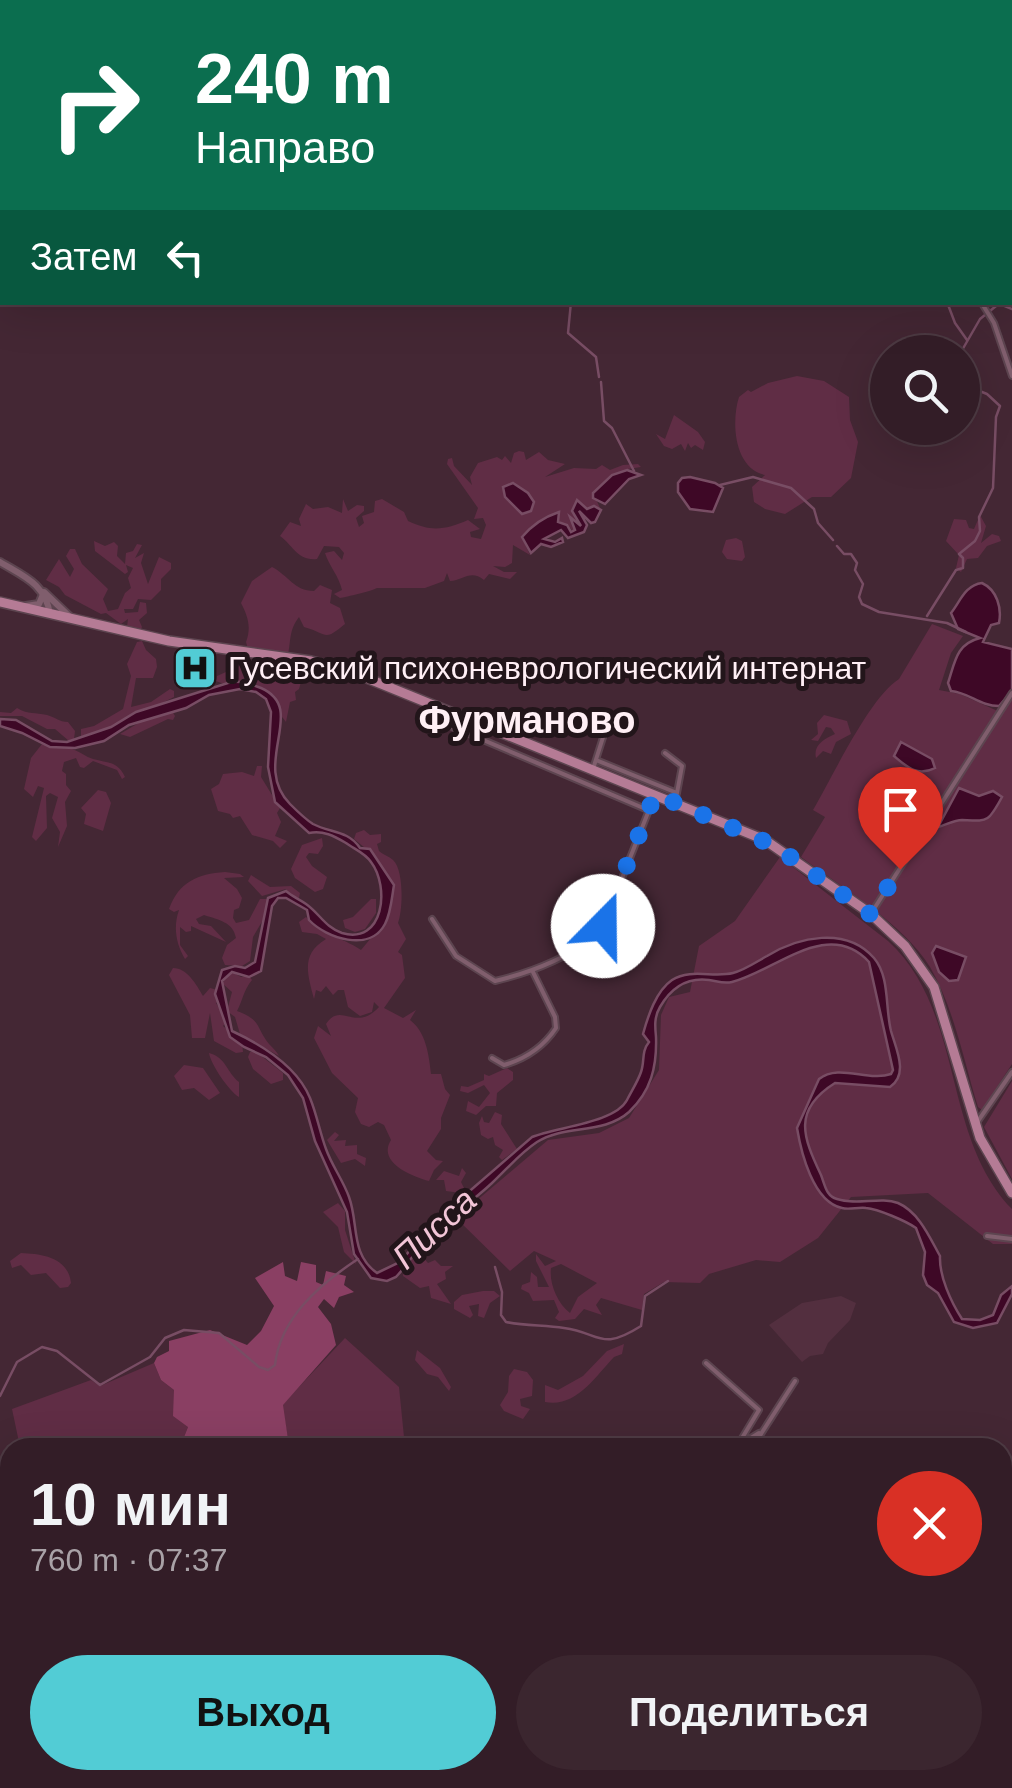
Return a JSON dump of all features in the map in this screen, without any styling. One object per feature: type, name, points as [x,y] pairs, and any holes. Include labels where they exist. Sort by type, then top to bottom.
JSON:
[{"type":"main road","points":[[0,602],[169,641],[324,664],[566,758],[594,764],[775,846],[870,914],[905,946],[928,975],[975,1123],[993,1164],[1012,1193]]},
{"type":"street","points":[[983,305],[994,323],[1012,376]]},
{"type":"street","points":[[0,562],[34,582],[59,609],[79,621]]},
{"type":"street","points":[[21,607],[38,604],[44,592]]},
{"type":"street","points":[[44,592],[50,614]]},
{"type":"street","points":[[870,914],[1012,694]]},
{"type":"street","points":[[441,707],[436,720],[648,810]]},
{"type":"street","points":[[605,731],[594,764],[676,798],[682,766],[664,753]]},
{"type":"street","points":[[560,774],[566,758]]},
{"type":"street","points":[[432,919],[456,956],[495,981],[532,972],[592,937],[603,926],[655,794]]},
{"type":"street","points":[[492,1058],[498,1063],[513,1062],[541,1045],[556,1028],[555,1017],[532,972]]},
{"type":"street","points":[[975,1123],[984,1116],[1012,1072]]},
{"type":"street","points":[[988,1236],[1012,1239]]},
{"type":"street","points":[[706,1362],[759,1410],[744,1438]]},
{"type":"street","points":[[758,1438],[796,1381]]},
{"type":"street","points":[[752,1438],[761,1432]]},
{"type":"shaded area","points":[[797,376],[824,381],[849,397],[850,420],[858,442],[851,478],[831,497],[812,497],[785,514],[754,502],[752,487],[765,475],[755,471],[741,454],[735,419],[739,397],[748,390]]},
{"type":"shaded area","points":[[674,415],[698,432],[705,442],[703,450],[695,445],[691,448],[688,443],[685,451],[681,444],[672,449],[664,446],[656,434],[665,439]]},
{"type":"shaded area","points":[[524,452],[526,460],[539,452],[548,460],[565,464],[545,477],[602,465],[610,470],[623,465],[641,467],[628,469],[595,497],[600,508],[587,510],[577,501],[577,509],[572,512],[582,527],[570,518],[574,533],[559,522],[559,512],[530,527],[522,537],[530,555],[513,545],[512,563],[493,566],[504,572],[517,572],[510,579],[489,574],[484,580],[471,575],[450,581],[447,573],[444,581],[425,588],[377,588],[340,598],[334,594],[342,590],[341,585],[325,553],[334,551],[342,560],[344,553],[339,547],[324,546],[317,559],[310,559],[280,536],[290,522],[301,526],[299,519],[306,504],[313,509],[328,507],[342,513],[343,499],[348,511],[357,505],[364,506],[356,518],[359,527],[364,523],[362,516],[374,512],[375,501],[382,499],[404,512],[408,521],[424,527],[445,528],[468,520],[480,529],[470,532],[471,537],[481,539],[486,525],[483,518],[474,519],[478,508],[447,464],[448,459],[452,458],[454,466],[472,485],[470,477],[478,463],[497,457],[502,460],[505,456],[511,463],[514,453]]},
{"type":"shaded area","points":[[980,515],[986,526],[981,543],[992,534],[1001,541],[987,546],[978,558],[967,559],[961,572],[956,568],[959,555],[946,541],[954,519],[966,520],[969,528],[974,529]]},
{"type":"shaded area","points":[[726,540],[742,541],[742,561],[727,559],[722,552]]},
{"type":"shaded area","points":[[94,541],[105,546],[114,542],[118,546],[117,556],[125,564],[126,553],[137,544],[142,545],[135,558],[144,553],[141,563],[148,584],[159,557],[171,563],[171,569],[161,579],[161,590],[151,600],[138,599],[133,609],[124,609],[125,613],[138,612],[140,602],[146,603],[147,613],[139,620],[140,631],[127,627],[128,619],[121,624],[65,595],[46,580],[59,559],[70,577],[74,569],[66,556],[70,549],[75,549],[82,564],[108,589],[103,599],[108,611],[118,609],[131,588],[128,578],[133,568],[126,565],[125,574],[95,551]]},
{"type":"shaded area","points":[[272,567],[301,588],[314,591],[320,585],[332,590],[330,603],[340,608],[345,624],[326,635],[304,627],[299,617],[288,655],[248,649],[248,621],[241,603],[252,581]]},
{"type":"shaded area","points":[[932,624],[963,636],[951,653],[939,690],[960,694],[1002,713],[1012,699],[1012,1064],[982,1110],[946,1000],[919,951],[888,921],[801,857],[825,817],[813,810],[841,759],[876,703],[899,679]]},
{"type":"shaded area","points":[[142,641],[156,659],[157,667],[153,678],[136,678],[131,707],[151,702],[170,689],[174,697],[100,734],[81,736],[81,729],[123,709],[131,676],[127,664],[137,642]]},
{"type":"shaded area","points":[[255,659],[305,668],[286,722],[275,696],[251,681],[216,681],[217,676]]},
{"type":"shaded area","points":[[17,708],[68,722],[75,731],[74,739],[69,741],[55,729],[22,716],[0,716],[0,712],[11,713]]},
{"type":"shaded area","points":[[172,711],[173,720],[130,737],[120,734],[147,718]]},
{"type":"shaded area","points":[[824,715],[847,721],[851,734],[836,742],[831,754],[823,751],[816,758],[818,746],[835,734],[826,727],[818,741],[811,740],[818,734],[817,723]]},
{"type":"shaded area","points":[[42,744],[68,748],[112,764],[125,777],[122,779],[117,770],[93,761],[84,768],[76,758],[64,762],[62,771],[71,791],[65,802],[67,826],[58,847],[60,832],[52,818],[58,797],[50,793],[46,796],[47,828],[36,841],[32,837],[44,788],[38,786],[33,797],[24,789],[31,758]]},
{"type":"shaded area","points":[[257,766],[262,766],[261,777],[280,808],[277,813],[281,822],[275,836],[287,841],[280,848],[273,841],[252,835],[240,816],[233,818],[218,811],[211,789],[219,784],[223,774],[242,772],[254,776]]},
{"type":"shaded area","points":[[98,790],[106,792],[111,803],[103,831],[84,824],[86,814],[81,808]]},
{"type":"shaded area","points":[[364,830],[370,835],[381,834],[379,851],[397,865],[401,881],[398,923],[406,939],[398,952],[402,955],[405,978],[384,1008],[403,1018],[416,1010],[410,1020],[423,1037],[431,1074],[441,1074],[450,1095],[441,1129],[427,1151],[443,1161],[429,1181],[405,1172],[392,1161],[388,1155],[391,1140],[384,1125],[361,1124],[355,1112],[358,1098],[332,1073],[314,1038],[318,1026],[331,1036],[326,1024],[337,1015],[363,1017],[370,1014],[379,1007],[374,1002],[372,1012],[360,1016],[348,1007],[344,990],[333,995],[326,986],[321,992],[316,990],[314,999],[309,958],[326,939],[302,932],[299,922],[306,917],[361,950],[376,932],[385,901],[375,856],[354,839],[356,833]]},
{"type":"shaded area","points":[[322,838],[318,854],[309,853],[306,857],[327,877],[323,889],[315,892],[295,878],[291,869],[302,845]]},
{"type":"shaded area","points":[[780,857],[888,941],[913,970],[930,1002],[974,1146],[989,1179],[1012,1209],[1012,1244],[993,1244],[928,1193],[851,1197],[818,1238],[780,1262],[756,1260],[709,1274],[700,1283],[664,1282],[644,1294],[642,1310],[601,1298],[596,1305],[602,1315],[584,1309],[575,1319],[559,1321],[555,1318],[559,1312],[554,1300],[533,1301],[521,1289],[530,1282],[531,1272],[537,1277],[538,1287],[549,1287],[536,1254],[545,1266],[556,1261],[534,1251],[510,1271],[456,1218],[548,1140],[599,1133],[629,1118],[659,1070],[661,1015],[669,997],[690,992],[699,946],[735,921]],"holes":[[[561,1264],[597,1283],[578,1297],[570,1313],[555,1292],[551,1268]]]},
{"type":"shaded area","points":[[225,872],[244,877],[224,878],[242,898],[239,908],[234,910],[236,923],[249,920],[260,899],[271,899],[253,937],[250,961],[242,966],[225,965],[222,958],[227,945],[236,938],[232,928],[204,915],[196,919],[199,924],[211,926],[226,942],[191,926],[191,931],[186,932],[180,927],[180,945],[188,956],[185,959],[176,935],[179,910],[169,909],[173,900],[190,881]]},
{"type":"shaded area","points":[[251,875],[270,887],[291,886],[300,893],[299,898],[291,897],[286,889],[262,896],[248,881]]},
{"type":"shaded area","points":[[376,899],[376,913],[365,929],[355,932],[345,928],[343,920]]},
{"type":"shaded area","points":[[173,968],[187,974],[203,996],[210,988],[218,990],[220,1000],[216,1003],[227,1021],[223,1026],[242,1043],[243,1052],[236,1053],[214,1041],[210,1013],[205,1038],[192,1038],[190,1015],[169,975]]},
{"type":"shaded area","points":[[232,972],[252,980],[237,1011],[255,1021],[279,1056],[240,1034],[235,1017],[227,1011],[232,992],[222,983]]},
{"type":"shaded area","points":[[255,1051],[283,1073],[283,1080],[271,1084],[253,1069],[248,1057]]},
{"type":"shaded area","points":[[209,1053],[219,1058],[239,1082],[239,1097],[221,1077]]},
{"type":"shaded area","points":[[184,1065],[203,1068],[220,1093],[209,1100],[194,1088],[182,1090],[174,1076]]},
{"type":"shaded area","points":[[507,1068],[513,1072],[513,1080],[497,1093],[496,1106],[486,1106],[476,1115],[466,1111],[468,1101],[479,1107],[490,1093],[484,1085],[468,1093],[460,1091],[461,1086],[468,1087],[484,1080],[484,1074],[489,1076]]},
{"type":"shaded area","points":[[1012,1081],[1012,1179],[984,1127]]},
{"type":"shaded area","points":[[495,1112],[502,1115],[501,1124],[517,1149],[502,1160],[499,1157],[503,1150],[495,1145],[493,1137],[481,1135],[479,1123],[482,1116],[489,1123]]},
{"type":"shaded area","points":[[335,1132],[339,1135],[334,1141],[346,1140],[345,1146],[357,1145],[357,1154],[366,1158],[365,1166],[355,1159],[341,1163],[327,1140]]},
{"type":"shaded area","points":[[462,1168],[466,1173],[461,1193],[446,1191],[444,1180],[436,1180],[444,1171],[459,1176]]},
{"type":"shaded area","points":[[338,1203],[345,1211],[345,1230],[356,1264],[344,1252],[338,1227],[323,1212]]},
{"type":"shaded area","points":[[418,1252],[428,1263],[435,1260],[441,1266],[453,1266],[445,1272],[446,1279],[437,1284],[451,1304],[431,1298],[429,1286],[420,1288],[403,1276]]},
{"type":"shaded area","points":[[21,1253],[59,1262],[71,1283],[60,1288],[46,1273],[31,1275],[21,1265],[12,1268],[10,1261]]},
{"type":"shaded area","points":[[283,1262],[285,1276],[297,1281],[301,1262],[316,1265],[316,1282],[323,1285],[326,1271],[346,1276],[344,1285],[354,1292],[339,1297],[334,1308],[324,1299],[318,1307],[331,1324],[336,1345],[283,1405],[288,1438],[184,1438],[188,1427],[173,1416],[174,1390],[161,1380],[154,1363],[169,1351],[169,1341],[210,1330],[247,1345],[261,1331],[274,1306],[255,1278]]},
{"type":"shaded area","points":[[494,1291],[500,1296],[490,1303],[484,1318],[478,1316],[479,1304],[469,1306],[473,1315],[470,1318],[454,1309],[454,1302],[462,1295]]},
{"type":"shaded area","points":[[841,1296],[856,1303],[850,1320],[823,1354],[802,1362],[769,1325],[802,1303]]},
{"type":"shaded area","points":[[345,1338],[399,1387],[404,1438],[288,1438],[282,1405]]},
{"type":"shaded area","points":[[624,1344],[622,1354],[614,1357],[575,1396],[556,1403],[545,1402],[545,1385],[558,1390],[583,1376],[607,1351]]},
{"type":"shaded area","points":[[417,1350],[440,1368],[451,1387],[449,1391],[415,1360]]},
{"type":"shaded area","points":[[154,1363],[161,1380],[174,1390],[188,1427],[184,1438],[18,1438],[12,1409],[91,1380],[100,1386]]},
{"type":"shaded area","points":[[514,1369],[527,1372],[533,1380],[532,1396],[520,1399],[521,1406],[530,1409],[523,1419],[504,1411],[500,1405]]},
{"type":"water","points":[[627,470],[641,475],[629,479],[605,504],[593,498],[593,493],[612,475]]},
{"type":"water","points":[[682,478],[723,488],[713,512],[690,509],[678,492]]},
{"type":"water","points":[[513,483],[534,502],[531,511],[522,514],[505,497],[503,487]]},
{"type":"water","points":[[577,500],[587,509],[594,506],[601,510],[595,522],[591,523],[579,511],[587,525],[584,532],[568,538],[561,530],[544,539],[555,542],[562,538],[563,542],[551,547],[541,544],[531,553],[522,537],[543,519],[559,512],[558,522],[567,525],[571,532],[575,530],[570,517],[581,526],[572,511]]},
{"type":"water","points":[[982,583],[995,595],[1000,611],[999,623],[991,625],[983,642],[1012,649],[1012,691],[999,706],[951,691],[948,683],[961,649],[980,638],[958,629],[951,613],[967,590]]},
{"type":"water","name":"Писса","points":[[231,682],[261,688],[274,697],[280,709],[275,772],[279,788],[290,804],[313,824],[344,835],[360,848],[370,849],[394,885],[385,924],[378,933],[359,940],[326,932],[309,920],[307,910],[286,898],[278,898],[272,906],[261,971],[249,977],[232,972],[222,981],[232,1031],[277,1058],[304,1087],[328,1155],[349,1197],[359,1248],[377,1273],[400,1262],[435,1221],[532,1137],[598,1119],[620,1108],[641,1072],[649,1042],[643,1034],[650,1012],[672,980],[687,975],[733,973],[793,944],[836,938],[863,948],[879,966],[900,1068],[890,1087],[835,1083],[812,1103],[806,1136],[825,1186],[837,1199],[891,1201],[912,1213],[940,1256],[946,1289],[962,1319],[980,1320],[993,1315],[1001,1295],[1012,1286],[1012,1294],[997,1323],[973,1328],[954,1322],[938,1293],[927,1285],[923,1275],[925,1252],[916,1228],[877,1211],[832,1204],[810,1175],[797,1128],[819,1079],[835,1073],[882,1076],[893,1070],[869,962],[853,950],[836,945],[801,951],[732,982],[693,980],[674,989],[657,1014],[651,1078],[643,1096],[629,1112],[608,1124],[548,1136],[537,1142],[434,1231],[396,1277],[387,1281],[371,1278],[354,1254],[347,1212],[315,1141],[303,1098],[288,1075],[230,1037],[215,994],[222,970],[245,968],[255,962],[268,898],[286,891],[342,933],[367,930],[379,911],[380,885],[369,859],[333,836],[309,833],[275,802],[268,767],[271,712],[266,699],[240,689],[209,695],[186,708],[129,725],[104,741],[75,748],[50,747],[0,726],[0,719],[16,720],[52,741],[67,742],[111,727],[136,712]]},
{"type":"water","points":[[901,742],[932,759],[935,768],[918,771],[903,764],[894,756]]},
{"type":"water","points":[[959,788],[979,796],[993,791],[1002,797],[986,819],[959,820],[938,827]]},
{"type":"water","points":[[930,804],[922,828],[902,843],[918,809]]},
{"type":"water","points":[[936,946],[966,957],[958,980],[949,981],[939,972],[932,953]]},
{"type":"waterway","points":[[571,305],[568,333],[596,357],[599,377]]},
{"type":"waterway","points":[[948,305],[963,335]]},
{"type":"waterway","points":[[971,335],[980,319],[997,305]]},
{"type":"waterway","points":[[1002,305],[1012,309]]},
{"type":"waterway","points":[[601,382],[604,421],[612,428],[634,471]]},
{"type":"waterway","points":[[927,616],[956,570],[963,568],[959,554],[975,541],[980,531],[979,517],[993,488],[996,417],[1000,406],[980,391]]},
{"type":"waterway","points":[[720,485],[753,477],[791,488],[814,509],[818,523],[833,540]]},
{"type":"waterway","points":[[837,546],[857,563],[855,570],[863,584],[859,597],[862,604],[879,612],[947,623],[966,632]]},
{"type":"waterway","points":[[0,1396],[17,1362],[42,1347],[57,1351],[100,1385],[150,1357],[165,1338],[184,1330],[219,1333],[259,1367],[268,1370],[275,1365],[278,1348],[293,1317],[358,1259]]},
{"type":"waterway","points":[[495,1267],[502,1292],[501,1315],[506,1322],[576,1330],[601,1339],[617,1338],[641,1326],[645,1296],[668,1281]]},
{"type":"place","name":"Гусевский психоневрологический интернат","points":[[195,668]]},
{"type":"district","name":"Фурманово","points":[[527,720]]},
{"type":"route","points":[[603,926],[655,794],[765,840],[870,914],[900,869]]}]
